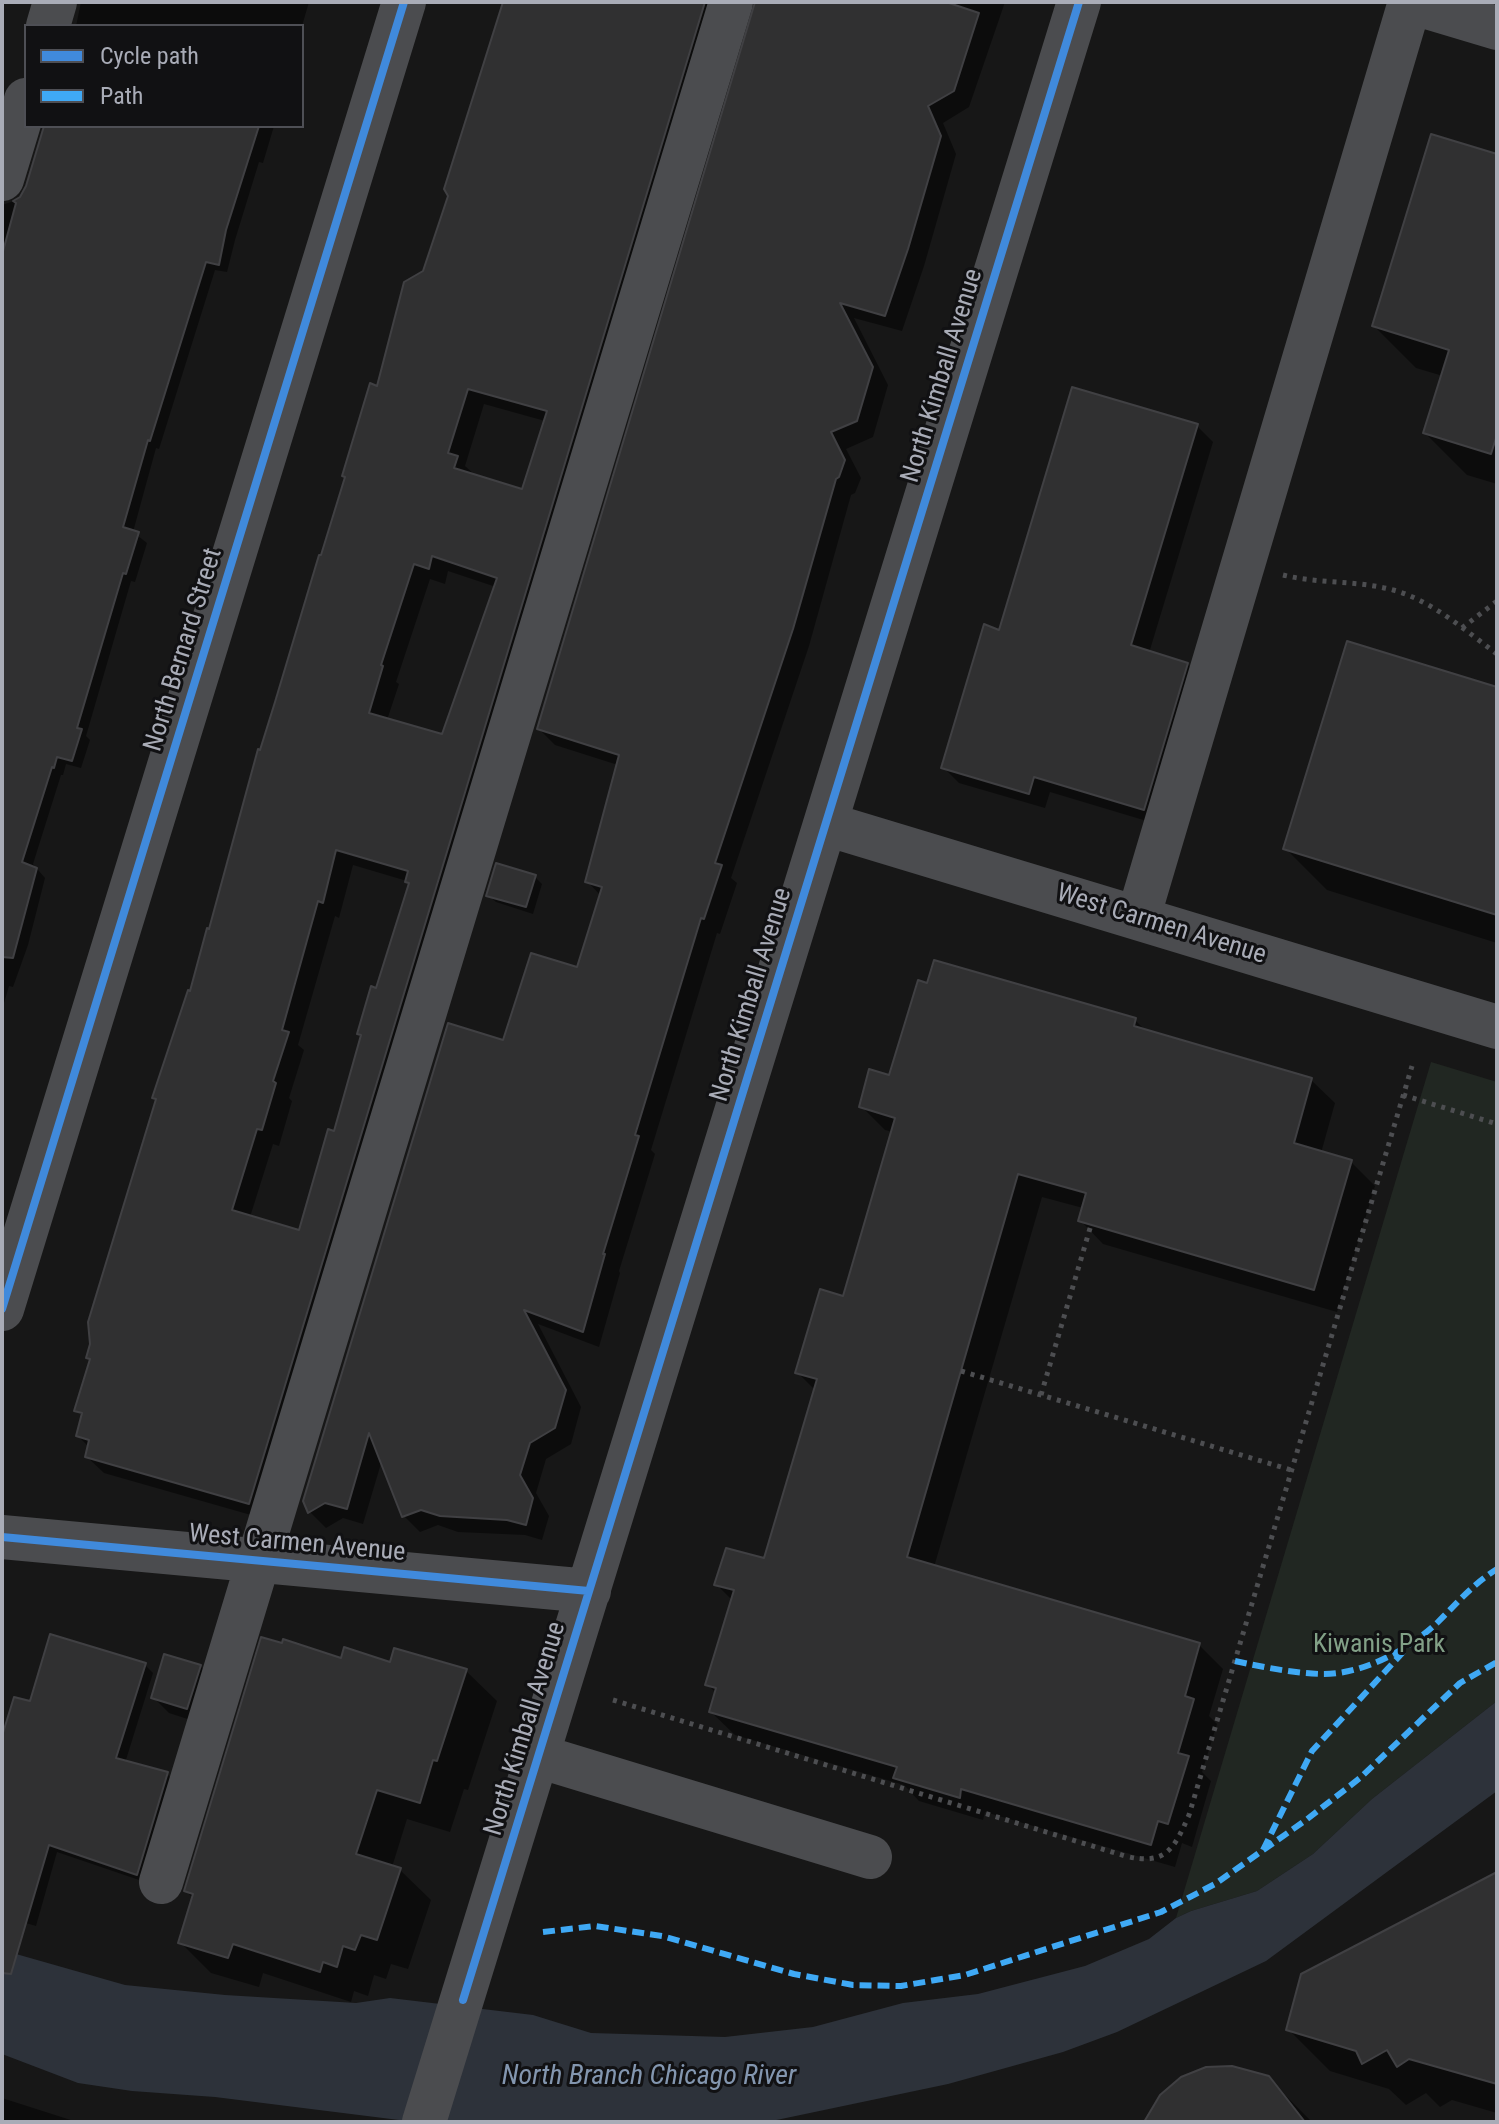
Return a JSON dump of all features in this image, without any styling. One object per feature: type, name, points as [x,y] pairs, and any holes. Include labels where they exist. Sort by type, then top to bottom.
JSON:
[{"type":"street","points":[[49,24],[55,2]]},
{"type":"street","name":"North Bernard Street","points":[[2,1309],[404,2]]},
{"type":"street","points":[[161,1882],[731,2]]},
{"type":"street","name":"North Kimball Avenue","points":[[424,2122],[1079,2]]},
{"type":"street","points":[[1138,918],[1410,2],[1497,28]]},
{"type":"street","points":[[2,179],[24,107]]},
{"type":"street","name":"West Carmen Avenue","points":[[826,824],[1497,1027]]},
{"type":"street","name":"West Carmen Avenue","points":[[2,1537],[589,1591]]},
{"type":"street","points":[[538,1756],[870,1857]]},
{"type":"path","points":[[1243,565],[1305,580],[1363,584],[1394,590],[1415,598],[1497,654]]},
{"type":"path","points":[[1462,628],[1497,601]]},
{"type":"path","points":[[613,1700],[1125,1856],[1144,1861],[1161,1856],[1176,1843],[1189,1815],[1412,1066]]},
{"type":"path","points":[[1403,1095],[1497,1124]]},
{"type":"path","points":[[1041,1395],[1091,1225]]},
{"type":"path","points":[[961,1371],[1291,1470]]},
{"type":"green space","name":"Kiwanis Park","points":[[1431,1062],[1497,1082],[1497,1701],[1372,1799],[1313,1854],[1257,1891],[1176,1918]]},
{"type":"water","name":"North Branch Chicago River","points":[[1497,1701],[1497,1791],[1266,1961],[1117,2032],[1063,2052],[948,2084],[767,2122],[415,2122],[78,2083],[2,2054],[2,1950],[125,1985],[356,2003],[390,1998],[533,2015],[591,2033],[725,2037],[813,2027],[903,2003],[978,1994],[1085,1966],[1149,1939],[1176,1918],[1191,1911],[1257,1891],[1313,1854],[1372,1799]]},
{"type":"building","points":[[503,2],[705,2],[249,1504],[85,1457],[89,1440],[76,1436],[82,1413],[74,1411],[90,1359],[86,1358],[90,1344],[88,1322],[156,1099],[152,1098],[209,929],[258,749],[345,477],[342,476],[370,383],[377,386],[404,282],[423,271],[448,196],[444,189]],"holes":[[[468,389],[547,411],[522,489],[454,468],[458,456],[448,453]],[[432,556],[497,578],[442,734],[369,713],[414,564],[429,569]],[[336,850],[408,871],[405,882],[409,883],[376,988],[371,986],[357,1034],[361,1035],[334,1131],[328,1129],[299,1230],[232,1210],[257,1129],[262,1130],[276,1083],[273,1081],[289,1032],[282,1030],[318,901],[323,903]]]},
{"type":"building","points":[[755,2],[946,2],[979,13],[954,91],[928,106],[941,136],[885,316],[840,303],[873,367],[857,421],[831,432],[845,460],[836,479],[793,629],[715,863],[722,865],[704,919],[701,918],[635,1135],[639,1136],[583,1332],[524,1310],[566,1390],[555,1428],[530,1443],[520,1475],[533,1498],[526,1525],[507,1520],[440,1516],[421,1510],[402,1517],[369,1433],[347,1509],[325,1503],[308,1513],[303,1501],[448,1023],[503,1040],[531,953],[577,967],[602,887],[585,882],[619,755],[537,729]]},
{"type":"building","points":[[43,128],[258,128],[226,230],[219,265],[206,262],[148,440],[123,527],[139,532],[126,574],[123,573],[77,728],[82,729],[72,761],[57,757],[52,767],[22,862],[37,868],[13,958],[2,957],[2,255],[16,203],[13,201],[20,197]]},
{"type":"building","points":[[1431,134],[1497,154],[1497,435],[1491,454],[1423,433],[1449,350],[1372,326]]},
{"type":"building","points":[[1072,387],[1198,424],[1131,645],[1188,663],[1144,810],[1034,777],[1029,794],[941,768],[984,624],[999,630]]},
{"type":"building","points":[[1347,641],[1497,687],[1497,915],[1283,849]]},
{"type":"building","points":[[496,863],[536,875],[526,907],[486,896]]},
{"type":"building","points":[[934,960],[1136,1018],[1134,1026],[1312,1078],[1294,1143],[1352,1160],[1314,1290],[1078,1221],[1086,1193],[1018,1174],[907,1557],[1200,1643],[1185,1696],[1194,1699],[1178,1753],[1189,1756],[1168,1824],[1158,1821],[1151,1845],[961,1789],[960,1798],[893,1778],[897,1767],[709,1712],[716,1688],[705,1685],[734,1590],[714,1585],[726,1548],[764,1558],[817,1379],[795,1373],[820,1289],[843,1296],[895,1118],[859,1107],[869,1069],[889,1075],[918,980],[927,983]]},
{"type":"building","points":[[50,1634],[146,1663],[116,1758],[168,1772],[137,1875],[49,1845],[11,1974],[2,1973],[2,1736],[14,1697],[30,1701]]},
{"type":"building","points":[[261,1637],[282,1643],[283,1639],[341,1658],[344,1647],[390,1662],[394,1648],[467,1669],[420,1803],[377,1790],[356,1854],[401,1868],[377,1940],[361,1935],[355,1950],[343,1946],[337,1967],[323,1962],[320,1972],[233,1944],[228,1958],[178,1943],[193,1894],[184,1891]]},
{"type":"building","points":[[164,1654],[201,1665],[187,1709],[151,1698]]},
{"type":"building","points":[[1497,1872],[1497,2084],[1409,2059],[1397,2067],[1387,2050],[1362,2064],[1356,2051],[1286,2030],[1301,1974]]},
{"type":"building","points":[[1232,2066],[1269,2076],[1305,2122],[1144,2122],[1160,2095],[1181,2077],[1206,2067]]},
{"type":"marked path","points":[[1235,1661],[1321,1674],[1368,1665],[1384,1659],[1425,1633],[1473,1587],[1497,1569]]},
{"type":"marked path","points":[[1263,1850],[1312,1751],[1405,1650]]},
{"type":"marked path","points":[[543,1932],[595,1926],[662,1936],[794,1974],[853,1985],[901,1986],[965,1975],[1161,1912],[1215,1884],[1360,1778],[1460,1683],[1497,1662]]},
{"type":"cycle path","points":[[2,1309],[404,2]]},
{"type":"cycle path","points":[[463,2000],[1079,2]]},
{"type":"cycle path","points":[[2,1537],[589,1591]]}]
